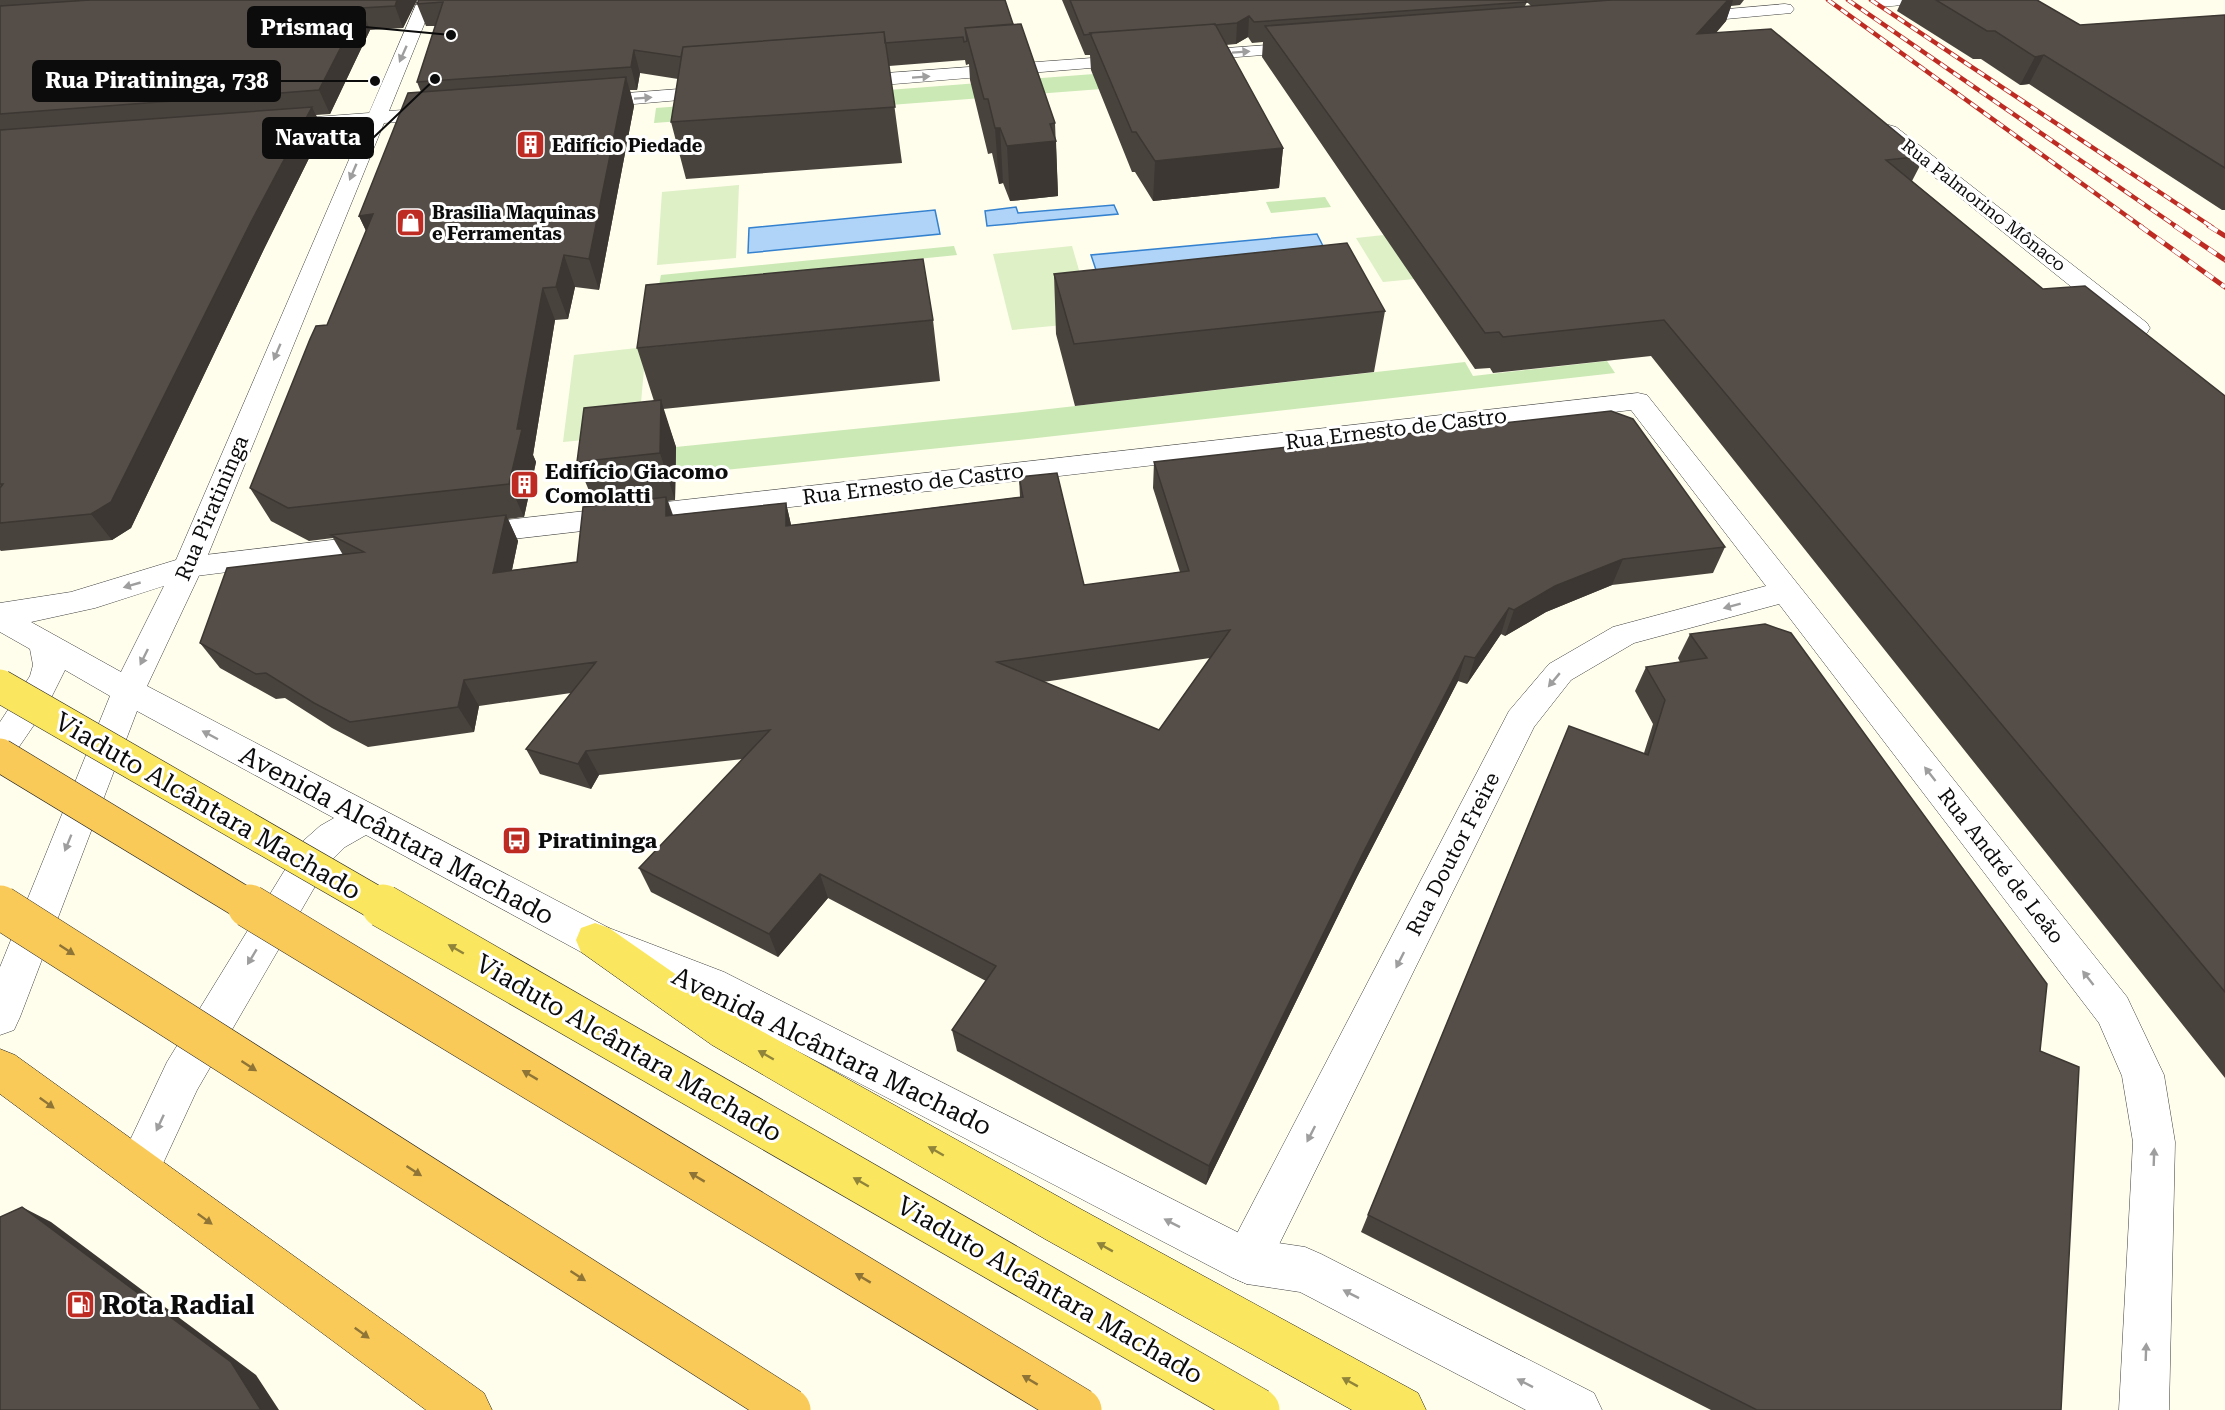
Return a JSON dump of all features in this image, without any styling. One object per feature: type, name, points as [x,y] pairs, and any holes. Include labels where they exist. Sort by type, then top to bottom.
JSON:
[{"type":"highway","points":[[0,755],[1080,1410]]},
{"type":"highway","points":[[0,907],[789,1410]]},
{"type":"highway","points":[[0,1069],[467,1410]]},
{"type":"main road","name":"Viaduto Alcântara Machado","points":[[0,686],[1258,1410]]},
{"type":"main road","points":[[595,940],[726,1032],[1050,1217],[1401,1410]]},
{"type":"street","name":"Rua Piratininga","points":[[0,1017],[128,691],[188,567],[426,0]]},
{"type":"street","points":[[1882,1],[1900,0]]},
{"type":"street","points":[[1659,20],[1742,14],[1779,5]]},
{"type":"street","points":[[1742,14],[1761,29]]},
{"type":"street","points":[[821,84],[1331,45]]},
{"type":"street","points":[[572,103],[738,90]]},
{"type":"street","points":[[257,127],[466,111]]},
{"type":"street","name":"Rua Palmorino Mônaco","points":[[1872,117],[2151,338]]},
{"type":"street","name":"Rua Ernesto de Castro","points":[[449,537],[1638,401]]},
{"type":"street","name":"Rua André de Leão","points":[[1638,401],[2113,1010],[2143,1075],[2154,1142],[2144,1410]]},
{"type":"street","points":[[0,616],[55,606],[188,567],[413,541]]},
{"type":"street","name":"Rua Doutor Freire","points":[[1247,1261],[1521,720],[1560,672],[1624,634],[1788,591]]},
{"type":"street","name":"Avenida Alcântara Machado","points":[[0,616],[128,691],[595,940],[710,985],[1247,1261],[1305,1270],[1577,1410]]},
{"type":"street","points":[[0,748],[49,669],[49,659],[42,641]]},
{"type":"street","points":[[138,1170],[182,1076],[315,853],[327,838],[342,828],[368,820]]},
{"type":"green space","points":[[1198,66],[1206,81],[654,123],[656,108]]},
{"type":"green space","points":[[739,185],[736,258],[657,265],[662,192]]},
{"type":"green space","points":[[1325,197],[1331,207],[1271,213],[1266,202]]},
{"type":"green space","points":[[1384,235],[1414,279],[1383,282],[1356,238]]},
{"type":"green space","points":[[954,246],[957,255],[659,285],[661,275]]},
{"type":"green space","points":[[1072,246],[1094,322],[1012,330],[993,254]]},
{"type":"green space","points":[[646,347],[638,435],[563,442],[574,355]]},
{"type":"green space","points":[[1607,361],[1615,373],[1019,440],[675,475],[676,447],[1013,413],[1465,362],[1473,376]]},
{"type":"water","points":[[1114,205],[1118,214],[987,226],[985,211],[1016,207],[1018,213]]},
{"type":"water","points":[[935,210],[940,234],[748,253],[749,228]]},
{"type":"water","points":[[1317,234],[1326,252],[1097,273],[1091,255]]},
{"type":"building","points":[[90,0],[397,0],[395,6],[361,8],[319,90],[0,114],[0,6]]},
{"type":"building","points":[[419,0],[1005,0],[1013,24],[965,28],[967,41],[964,42],[963,37],[885,43],[884,32],[683,47],[681,57],[634,50],[631,67],[417,82],[443,2],[417,4]]},
{"type":"building","points":[[1070,0],[1525,0],[1527,2],[1254,22],[1249,16],[1237,23],[1084,35]]},
{"type":"building","points":[[1611,0],[1728,0],[1697,34],[1771,29],[1925,156],[1886,160],[2043,289],[2085,286],[2225,396],[2225,992],[1664,320],[1503,337],[1499,332],[1485,333],[1265,26]]},
{"type":"building","points":[[1936,0],[2037,0],[2080,25],[2225,15],[2225,168],[2044,55],[2035,57],[1995,31],[1987,31]]},
{"type":"building","points":[[1021,24],[1055,123],[1050,124],[1056,141],[1007,146],[1000,128],[995,128],[988,99],[984,99],[965,28]]},
{"type":"building","points":[[1215,24],[1283,148],[1155,161],[1136,132],[1132,132],[1090,33]]},
{"type":"building","points":[[884,32],[895,107],[671,122],[683,47]]},
{"type":"building","points":[[626,77],[589,259],[564,255],[556,287],[543,288],[517,429],[522,429],[509,484],[288,508],[250,488],[310,339],[316,326],[327,325],[373,214],[359,216],[408,93]]},
{"type":"building","points":[[312,107],[250,224],[111,502],[91,514],[0,523],[0,488],[3,484],[0,484],[0,130]]},
{"type":"building","points":[[1347,243],[1385,311],[1074,344],[1054,274]]},
{"type":"building","points":[[923,259],[933,320],[637,348],[646,285]]},
{"type":"building","points":[[661,400],[660,453],[577,462],[584,408]]},
{"type":"building","points":[[1611,411],[1633,419],[1725,547],[1623,559],[1555,586],[1514,610],[1509,608],[1475,658],[1465,656],[1363,853],[1209,1166],[952,1030],[996,966],[820,874],[769,934],[639,868],[770,730],[586,751],[578,764],[526,749],[596,662],[464,680],[458,707],[350,722],[266,673],[256,674],[200,643],[227,568],[364,552],[331,535],[506,515],[493,573],[577,562],[583,507],[666,497],[666,516],[786,503],[786,526],[1023,497],[1019,477],[1057,473],[1084,585],[1189,571],[1154,462]],"holes":[[[1230,630],[1159,730],[997,662]]]},
{"type":"building","points":[[1765,624],[1791,633],[2047,984],[2040,1051],[2079,1067],[2061,1410],[1757,1410],[1368,1215],[1569,726],[1648,755],[1665,700],[1646,667],[1707,658],[1690,634]]},
{"type":"building","name":"Rota Radial","points":[[22,1207],[231,1362],[261,1410],[0,1410],[0,1217]]},
{"type":"railway","points":[[1828,0],[2142,227]]},
{"type":"railway","points":[[1848,0],[2177,227]]},
{"type":"railway","points":[[1871,0],[2212,227]]},
{"type":"railway","points":[[2140,226],[2225,287]]},
{"type":"railway","points":[[2175,226],[2225,260]]},
{"type":"railway","points":[[2209,226],[2225,236]]},
{"type":"place","name":"Prismaq","points":[[451,35]]},
{"type":"place","name":"Navatta","points":[[435,79]]},
{"type":"place","name":"Rua Piratininga, 738","points":[[375,81]]},
{"type":"place","name":"Edifício Piedade","points":[[531,145]]},
{"type":"place","name":"Brasilia Maquinas e Ferramentas","points":[[411,222]]},
{"type":"place","name":"Edifício Giacomo Comolatti","points":[[524,484]]},
{"type":"place","name":"Piratininga","points":[[517,841]]},
{"type":"place","name":"Rota Radial","points":[[81,1305]]}]
